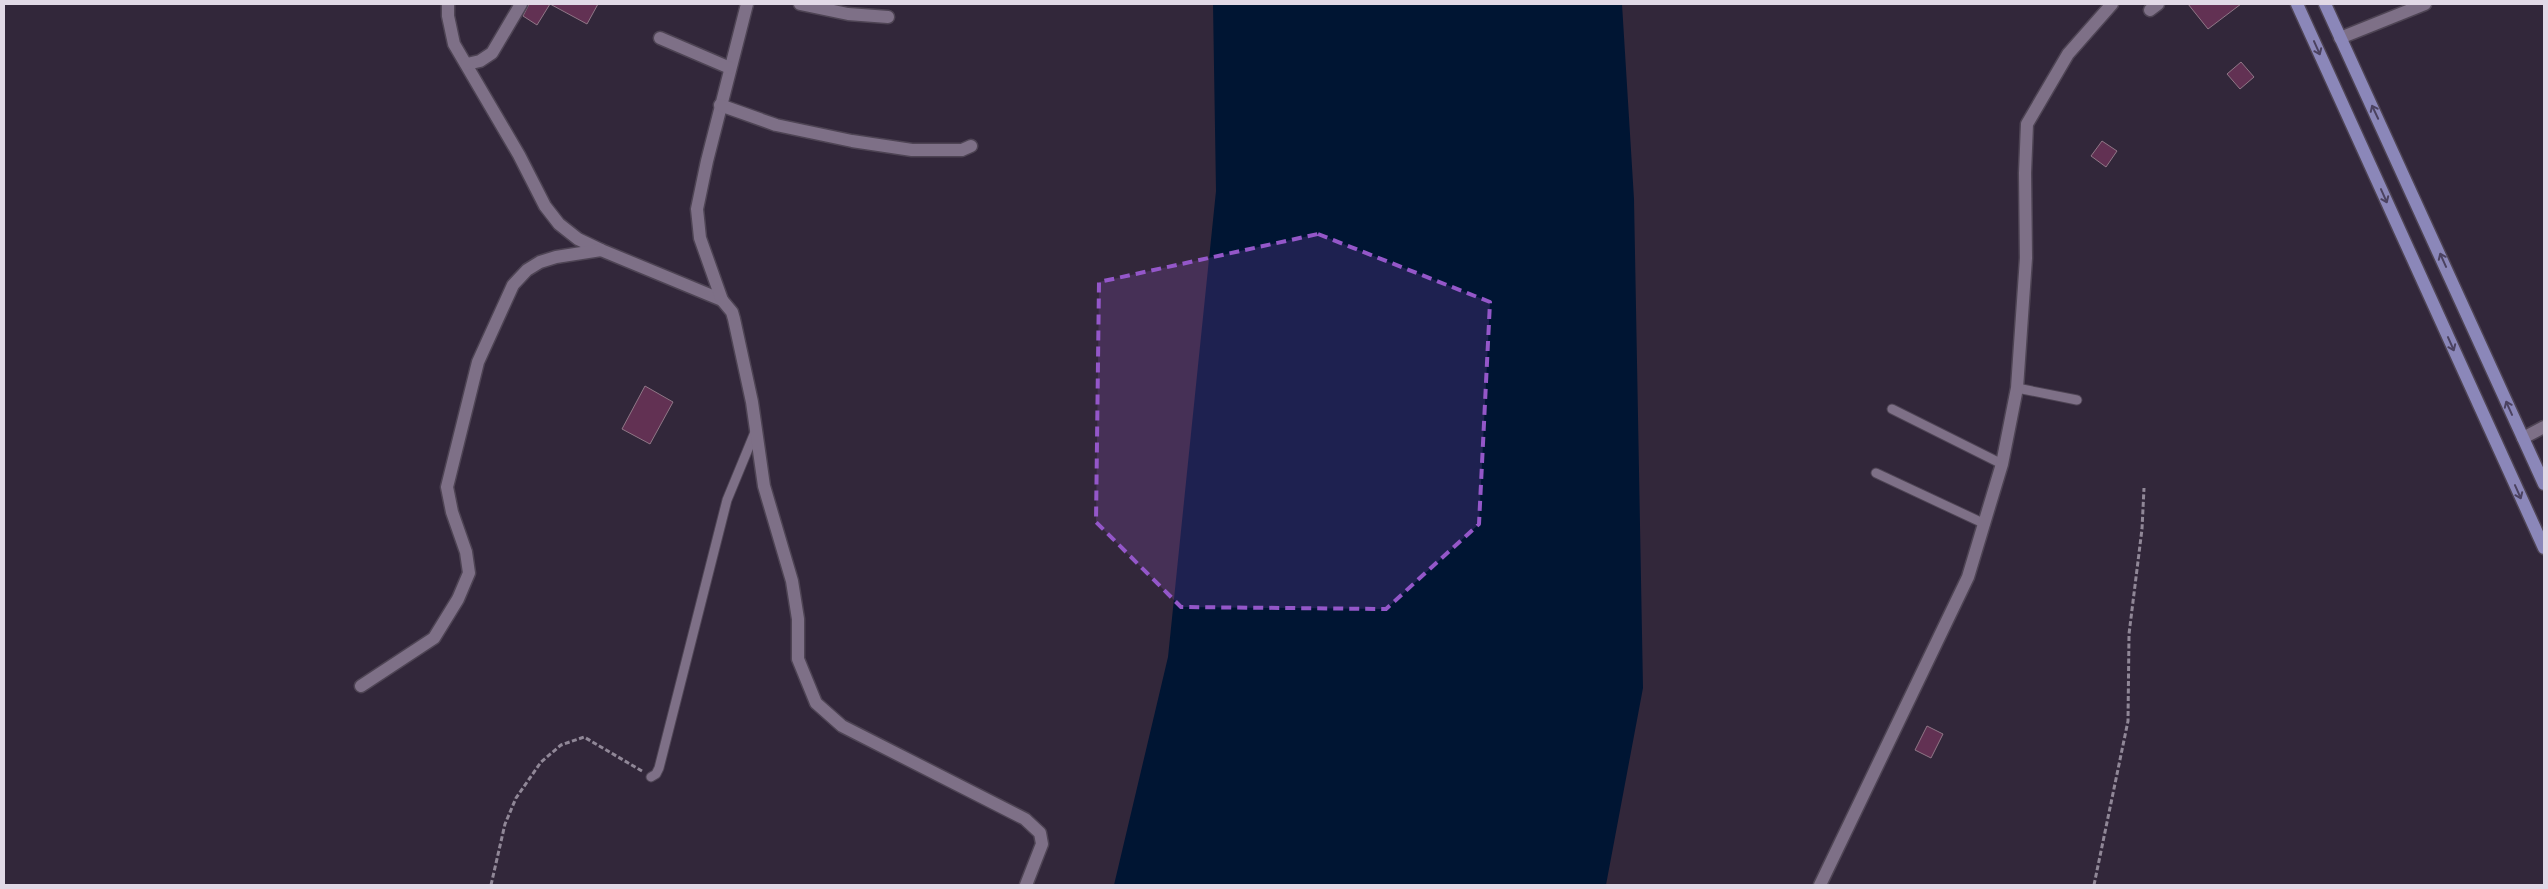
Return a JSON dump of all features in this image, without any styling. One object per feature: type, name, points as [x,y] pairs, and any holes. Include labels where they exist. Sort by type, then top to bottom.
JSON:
[{"type":"main road","points":[[2297,4],[2544,548]]},
{"type":"main road","points":[[2325,4],[2544,484]]},
{"type":"street","points":[[448,4],[452,38],[519,155],[545,206],[559,224],[578,239],[601,250],[656,271],[722,300]]},
{"type":"street","points":[[467,64],[480,61],[492,53],[521,4]]},
{"type":"street","points":[[747,4],[720,105],[697,209],[700,238],[722,300],[732,312],[734,319],[756,429],[764,486],[792,581],[798,619],[798,659],[816,703],[842,726],[1026,819],[1040,833],[1042,844],[1026,885]]},
{"type":"street","points":[[800,4],[848,14],[888,17]]},
{"type":"street","points":[[1820,885],[1968,577],[2002,464],[2017,388],[2026,258],[2025,173],[2028,124],[2068,54],[2112,4]]},
{"type":"street","points":[[2340,38],[2426,4]]},
{"type":"street","points":[[660,38],[730,68]]},
{"type":"street","points":[[720,105],[776,125],[852,141],[912,150],[962,150],[971,146]]},
{"type":"street","points":[[361,686],[434,638],[458,599],[469,573],[466,552],[452,512],[447,487],[478,362],[513,285],[527,270],[540,262],[556,257],[601,250]]},
{"type":"street","points":[[2523,438],[2544,427]]},
{"type":"lane","points":[[2017,388],[2077,400]]},
{"type":"lane","points":[[1892,409],[2002,464]]},
{"type":"lane","points":[[651,777],[656,774],[658,768],[727,500],[756,429]]},
{"type":"lane","points":[[1876,473],[1985,524]]},
{"type":"path","points":[[2094,885],[2128,721],[2129,634],[2142,529],[2144,488]]},
{"type":"path","points":[[491,885],[505,824],[516,798],[541,762],[561,745],[584,737],[651,777]]},
{"type":"highlighted area","points":[[1318,234],[1490,302],[1479,524],[1386,609],[1181,607],[1096,522],[1099,282]]},
{"type":"water","points":[[1213,4],[1622,4],[1634,199],[1643,688],[1606,885],[1114,885],[1168,657],[1216,191]]},
{"type":"building","points":[[529,4],[550,4],[537,25],[523,16]]},
{"type":"building","points":[[550,4],[598,4],[587,24]]},
{"type":"building","points":[[2188,4],[2241,4],[2208,29]]},
{"type":"building","points":[[2241,62],[2254,77],[2240,89],[2227,74]]},
{"type":"building","points":[[2102,141],[2117,151],[2106,167],[2091,156]]},
{"type":"building","points":[[645,386],[673,402],[650,444],[622,429]]},
{"type":"building","points":[[1927,726],[1943,734],[1931,758],[1915,750]]}]
